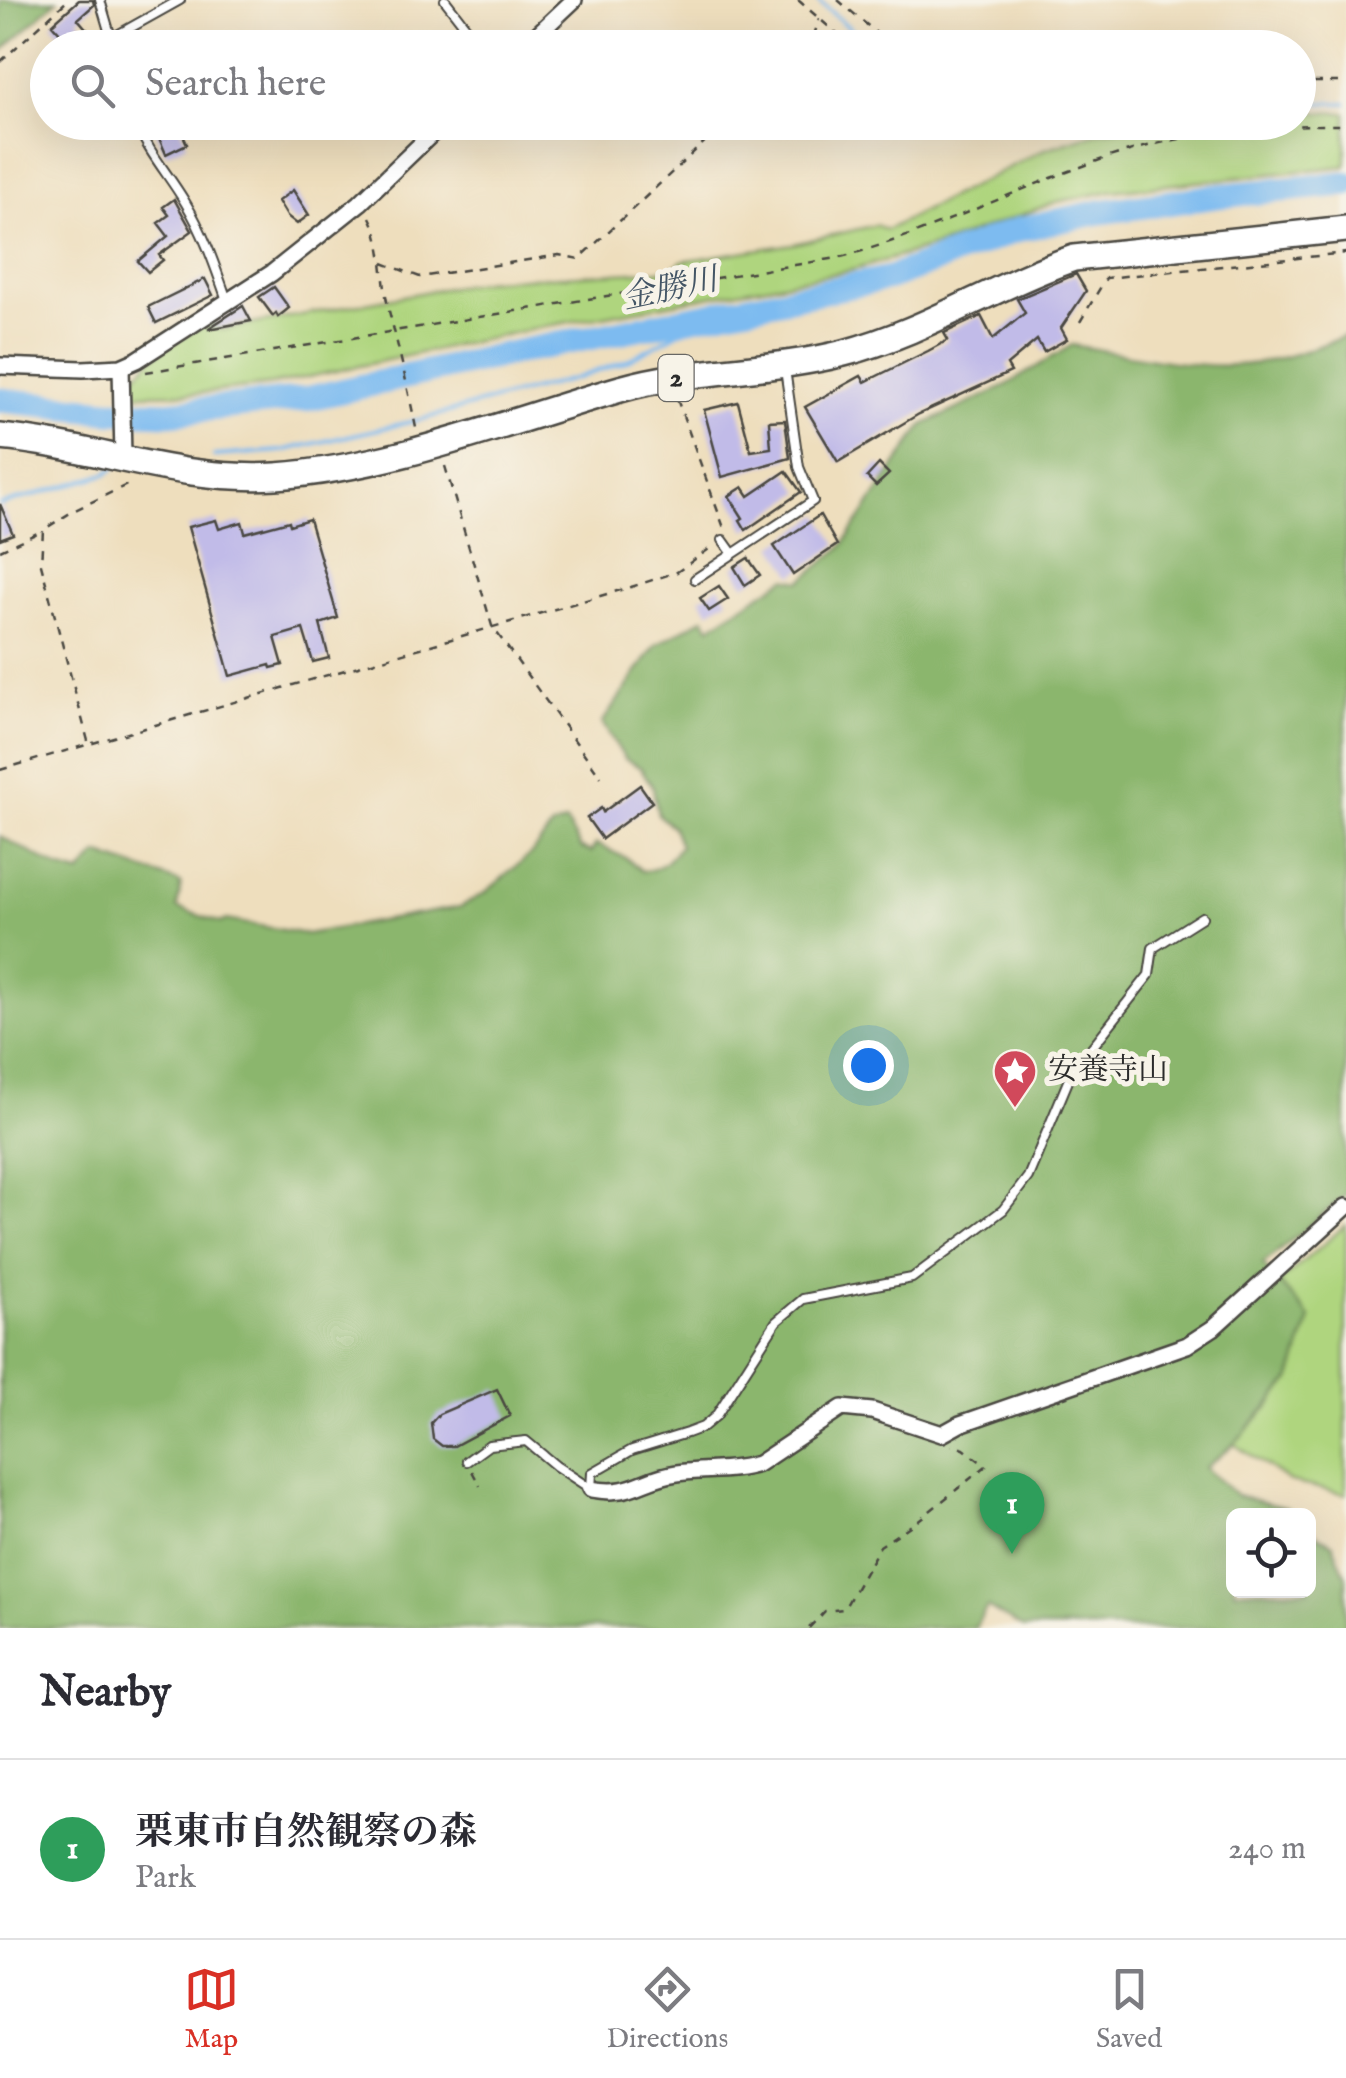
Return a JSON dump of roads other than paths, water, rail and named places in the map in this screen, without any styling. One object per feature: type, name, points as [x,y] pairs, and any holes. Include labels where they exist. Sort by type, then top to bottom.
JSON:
[{"type":"main road","name":"2","points":[[0,437],[130,456],[208,476],[276,476],[318,470],[626,387],[840,354],[926,324],[1038,270],[1074,258],[1346,230]]},
{"type":"street","points":[[542,30],[574,0]]},
{"type":"street","points":[[0,366],[121,374],[272,273],[362,201],[425,140]]},
{"type":"street","points":[[121,374],[130,456]]},
{"type":"street","points":[[591,1489],[628,1491],[674,1473],[758,1464],[842,1408],[872,1411],[942,1434],[960,1424],[1187,1345],[1213,1328],[1346,1207]]},
{"type":"lane","points":[[100,0],[109,30]]},
{"type":"lane","points":[[133,30],[180,0]]},
{"type":"lane","points":[[446,0],[468,30]]},
{"type":"lane","points":[[145,140],[204,239],[228,303]]},
{"type":"lane","points":[[823,369],[845,362],[864,347]]},
{"type":"lane","points":[[746,368],[760,377],[805,372]]},
{"type":"lane","points":[[695,579],[812,501],[799,467],[786,376]]},
{"type":"lane","points":[[723,540],[733,554]]},
{"type":"lane","points":[[466,1461],[489,1445],[526,1441],[591,1489],[592,1473],[612,1459],[703,1427],[716,1416],[776,1322],[803,1299],[912,1278],[1003,1210],[1028,1176],[1070,1074],[1148,975],[1153,948],[1202,917]]},
{"type":"waterway","points":[[817,0],[852,30]]},
{"type":"waterway","points":[[1316,103],[1346,103]]},
{"type":"waterway","name":"金勝川","points":[[0,400],[168,413],[305,399],[890,278],[1020,229],[1100,212],[1346,184]]},
{"type":"waterway","points":[[214,456],[281,451],[577,378],[624,362],[712,315]]},
{"type":"waterway","points":[[0,505],[106,474],[114,468]]},
{"type":"place","name":"安養寺山","points":[[1015,1109]]},
{"type":"place","name":"栗東市自然観察の森","points":[[1012,1554]]}]
